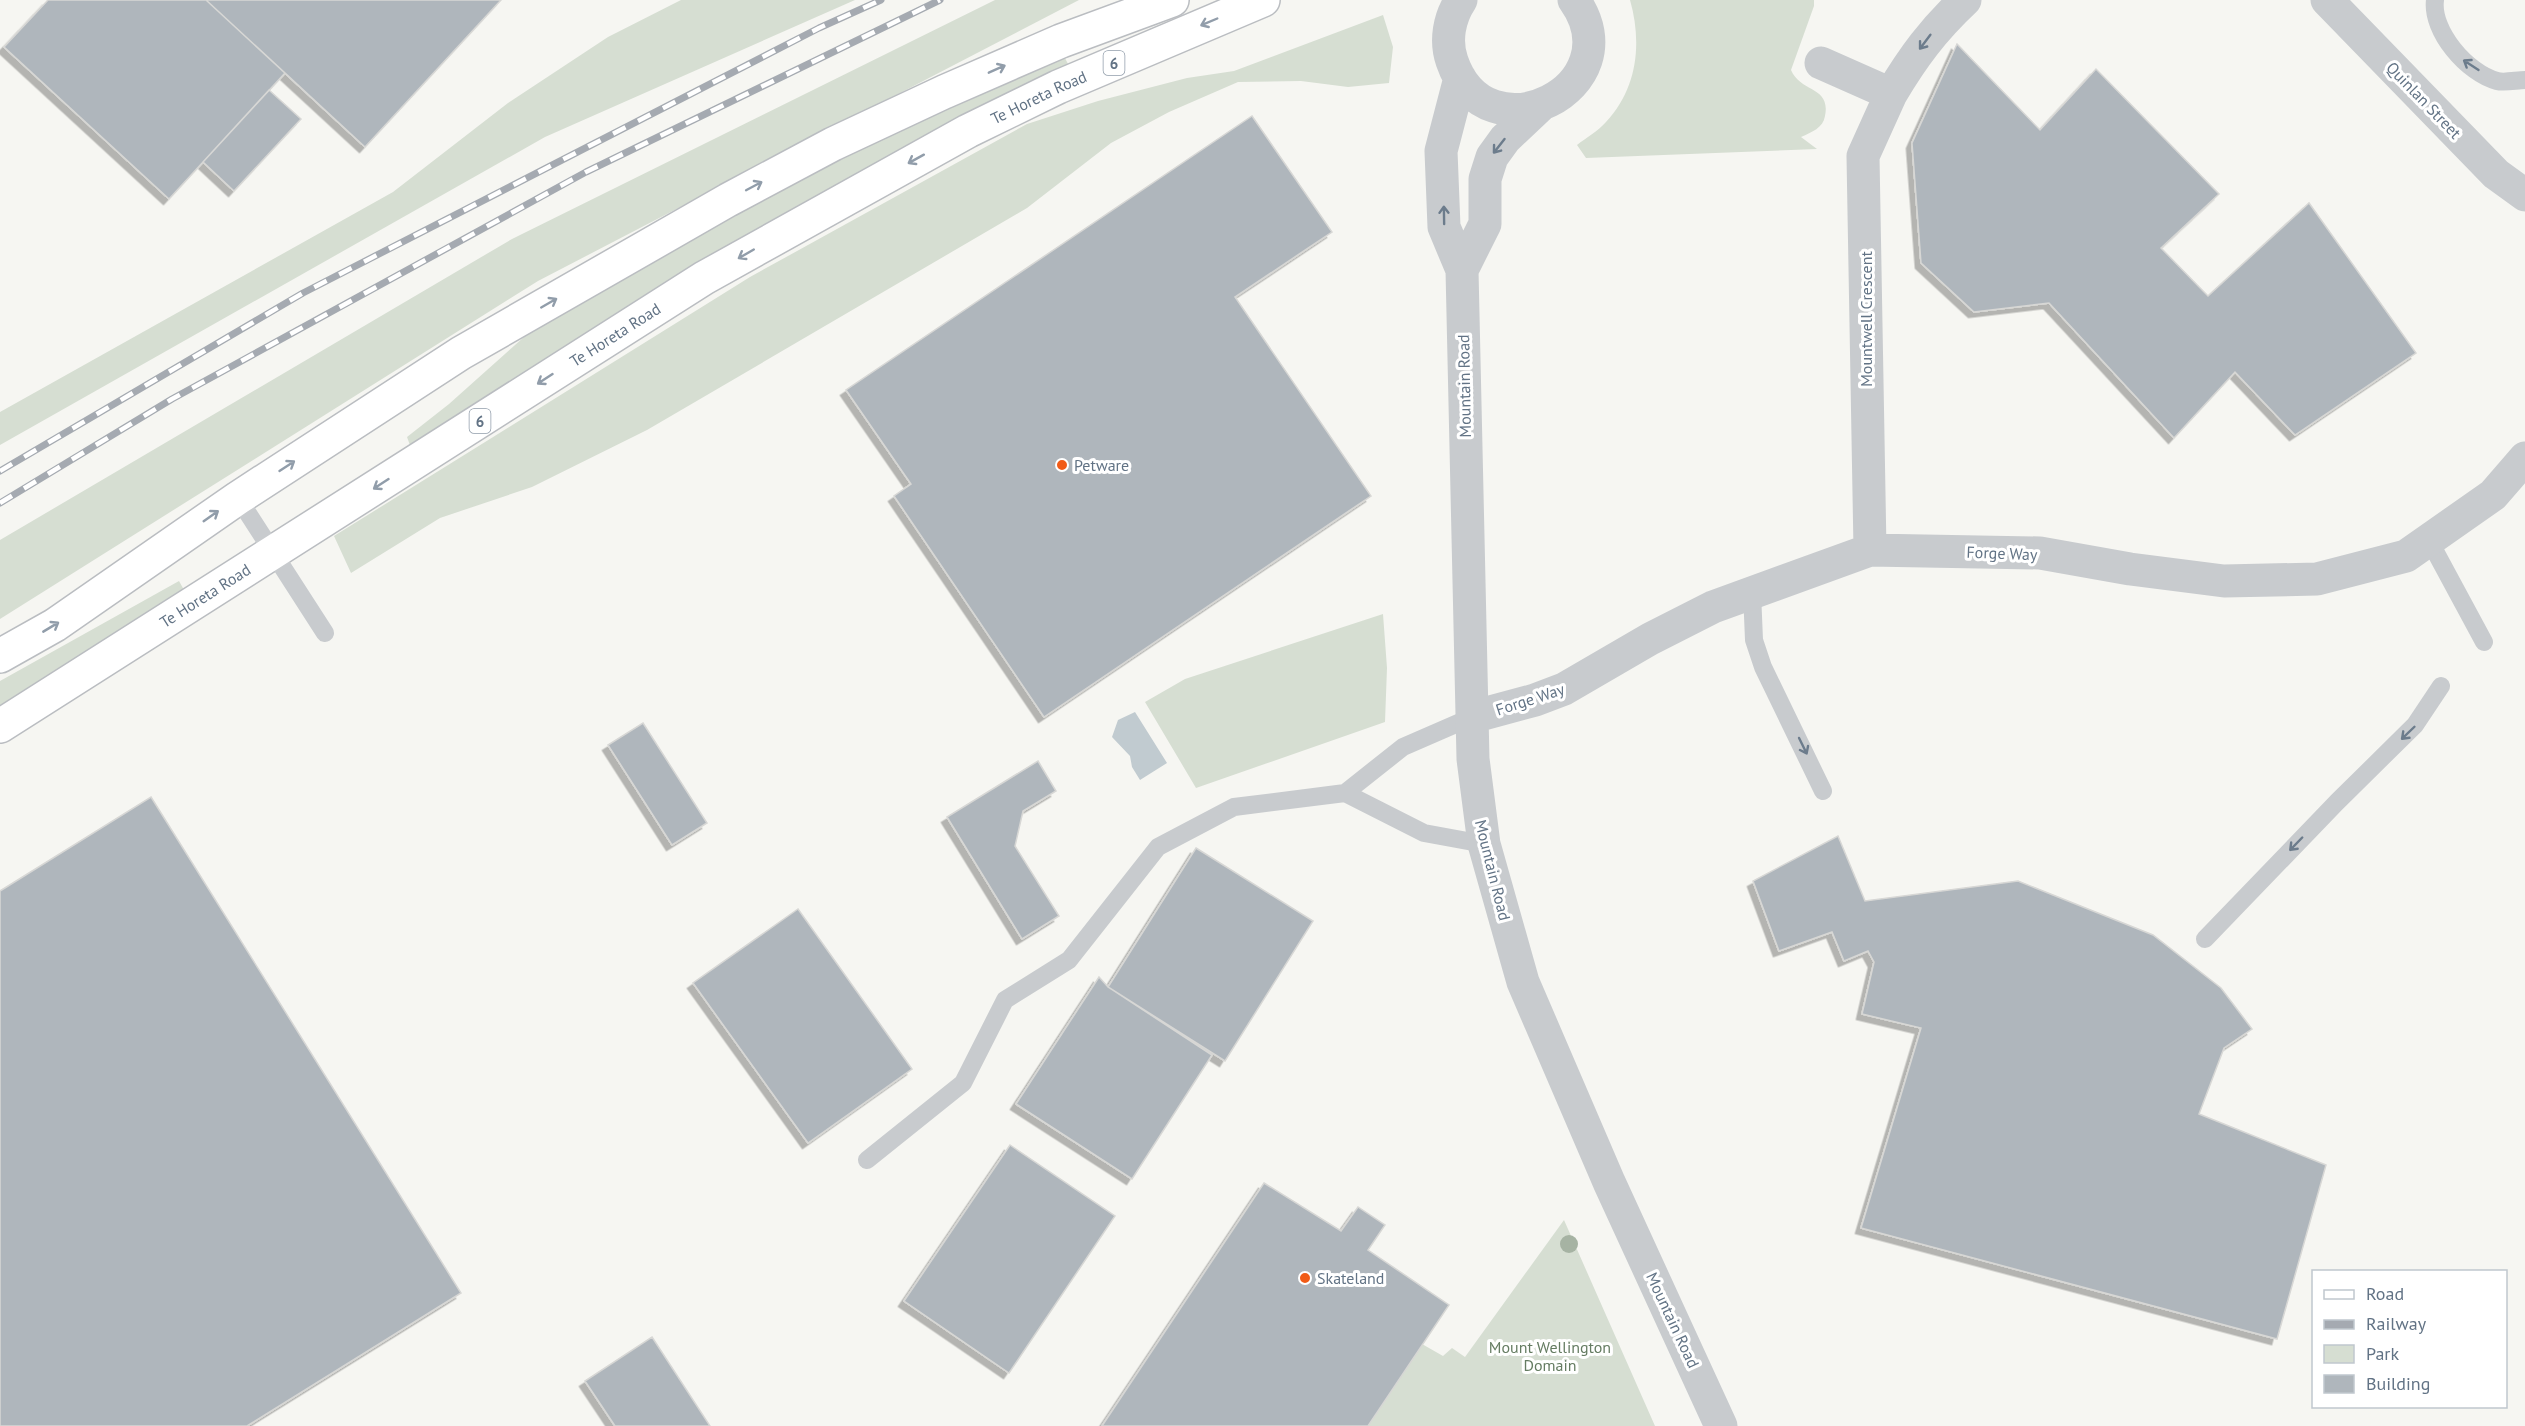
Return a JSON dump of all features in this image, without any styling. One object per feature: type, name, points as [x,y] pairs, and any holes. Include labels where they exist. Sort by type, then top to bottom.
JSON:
[{"type":"main road","name":"6","points":[[0,656],[55,625],[238,498],[461,353],[728,200],[812,155],[934,97],[1060,41],[1172,0]]},
{"type":"main road","name":"Te Horeta Road","points":[[0,726],[704,278],[968,131],[1058,87],[1263,0]]},
{"type":"street","points":[[1438,0],[1449,35],[1450,57],[1460,78],[1475,95],[1496,106],[1519,109],[1541,105]]},
{"type":"street","points":[[1449,35],[1454,13],[1461,0]]},
{"type":"street","name":"Mountwell Crescent","points":[[1870,550],[1863,156],[1891,94],[1909,64],[1935,29],[1965,0]]},
{"type":"street","name":"Quinlan Street","points":[[2327,0],[2496,174],[2525,195]]},
{"type":"street","name":"Mountain Road","points":[[1462,270],[1485,224],[1485,179],[1492,157],[1504,139],[1541,105],[1562,94],[1578,76],[1583,65],[1587,29],[1577,2]]},
{"type":"street","points":[[1821,63],[1891,94]]},
{"type":"street","name":"Mountain Road","points":[[1460,78],[1441,151],[1444,227],[1462,270],[1473,717],[1476,788],[1484,844],[1523,982],[1610,1182],[1721,1426]]},
{"type":"street","name":"Forge Way","points":[[1473,717],[1564,689],[1650,639],[1713,607],[1870,550],[2040,553],[2130,569],[2224,581],[2318,579],[2406,556],[2493,495],[2525,458]]},
{"type":"lane","points":[[2434,0],[2441,32],[2464,63],[2497,81],[2525,80]]},
{"type":"lane","points":[[238,498],[325,633]]},
{"type":"lane","points":[[2429,540],[2484,642]]},
{"type":"lane","points":[[1752,592],[1754,639],[1763,667],[1822,791]]},
{"type":"lane","points":[[2205,939],[2415,725],[2441,686]]},
{"type":"lane","points":[[867,1160],[963,1083],[1005,1000],[1069,960],[1158,847],[1234,807],[1345,793],[1403,747],[1473,717]]},
{"type":"lane","points":[[1345,793],[1424,834],[1484,844]]},
{"type":"green space","points":[[681,0],[855,0],[545,137],[0,445],[0,412],[393,192],[508,103],[608,37]]},
{"type":"green space","points":[[995,0],[1079,0],[538,281],[0,619],[0,540],[512,239]]},
{"type":"green space","points":[[1630,0],[1814,0],[1814,6],[1791,70],[1801,83],[1820,94],[1824,99],[1826,106],[1822,124],[1801,137],[1817,149],[1586,158],[1577,145],[1606,122],[1617,109],[1631,80],[1636,32]]},
{"type":"green space","points":[[1383,15],[1393,47],[1389,83],[1348,87],[1301,81],[1238,82],[1169,112],[1111,143],[1027,208],[647,430],[532,487],[440,518],[351,573],[334,536],[750,277],[1027,124],[1098,101],[1187,78],[1234,71]]},
{"type":"green space","points":[[1063,54],[1071,70],[411,448],[407,437],[449,404],[542,321],[733,208]]},
{"type":"green space","points":[[179,581],[184,590],[0,708],[0,681]]},
{"type":"green space","points":[[1383,614],[1387,668],[1385,722],[1196,788],[1145,702],[1185,679]]},
{"type":"green space","name":"Mount Wellington Domain","points":[[1564,1220],[1655,1426],[1368,1426],[1422,1344],[1443,1356],[1452,1348],[1465,1357]]},
{"type":"shaded area","points":[[1135,712],[1167,763],[1140,780],[1132,767],[1130,756],[1112,737],[1118,720]]},
{"type":"building","points":[[48,0],[206,0],[285,73],[169,199],[4,47]]},
{"type":"building","points":[[206,0],[501,0],[365,147]]},
{"type":"building","points":[[1957,44],[2040,130],[2096,69],[2219,194],[2161,248],[2208,296],[2309,203],[2416,353],[2295,435],[2235,372],[2174,438],[2049,303],[1974,312],[1921,263],[1912,143]]},
{"type":"building","points":[[269,90],[301,119],[234,191],[203,162]]},
{"type":"building","points":[[1252,116],[1332,232],[1235,297],[1371,496],[1044,717],[894,496],[911,484],[846,390]]},
{"type":"building","points":[[643,723],[707,823],[672,845],[608,745]]},
{"type":"building","points":[[1038,761],[1056,791],[1023,811],[1015,846],[1059,916],[1022,939],[947,817]]},
{"type":"building","points":[[151,797],[461,1293],[247,1426],[0,1426],[0,891]]},
{"type":"building","points":[[1838,836],[1865,901],[2018,881],[2153,935],[2221,988],[2252,1029],[2224,1048],[2199,1114],[2326,1165],[2277,1339],[1861,1228],[1921,1028],[1862,1014],[1874,962],[1868,951],[1844,961],[1832,932],[1779,951],[1753,881]]},
{"type":"building","points":[[1196,848],[1313,921],[1225,1061],[1108,987]]},
{"type":"building","points":[[798,909],[912,1069],[808,1143],[693,983]]},
{"type":"building","points":[[1099,977],[1108,987],[1212,1055],[1132,1179],[1016,1104]]},
{"type":"building","points":[[1010,1145],[1115,1216],[1009,1373],[904,1301]]},
{"type":"building","name":"Skateland","points":[[1264,1183],[1341,1231],[1358,1207],[1385,1225],[1368,1250],[1449,1305],[1368,1426],[1102,1426]]},
{"type":"building","points":[[652,1337],[710,1426],[615,1426],[585,1381]]},
{"type":"railway","points":[[0,471],[303,293],[819,28],[881,0]]},
{"type":"railway","points":[[0,503],[172,399],[586,172],[940,0]]},
{"type":"place","name":"Petware","points":[[1062,465]]},
{"type":"place","name":"Skateland","points":[[1305,1278]]}]
